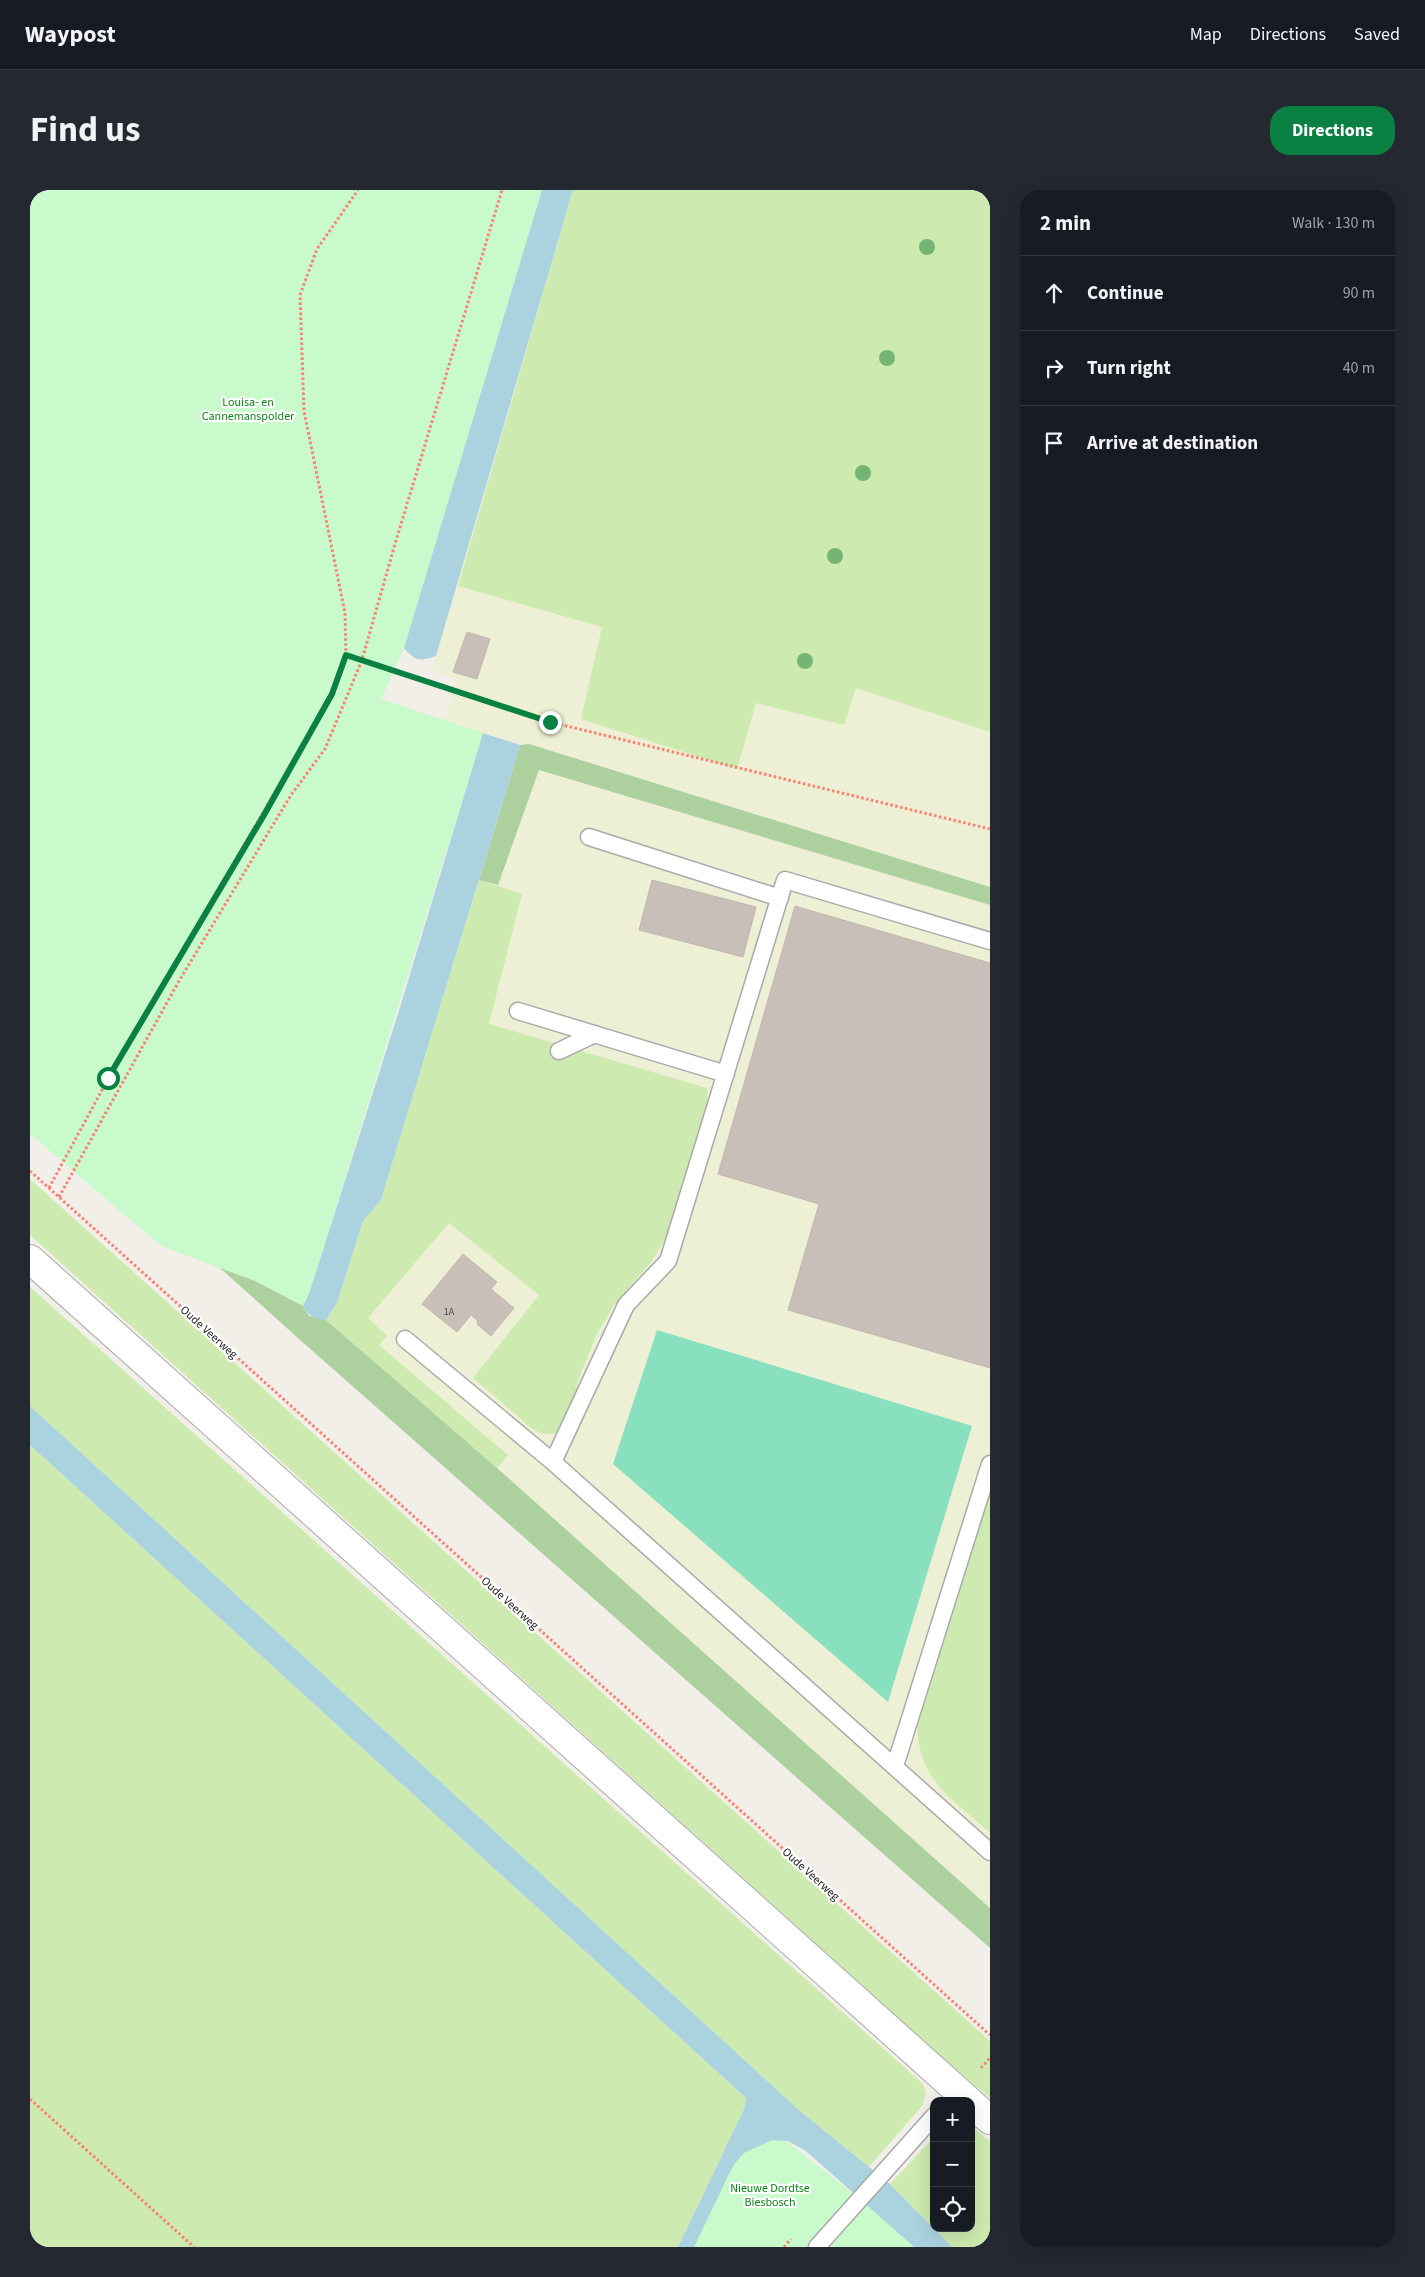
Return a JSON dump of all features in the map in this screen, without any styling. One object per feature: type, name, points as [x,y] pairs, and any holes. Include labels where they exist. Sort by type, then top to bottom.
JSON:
[{"type":"street","points":[[30,1259],[959,2097]]},
{"type":"street","points":[[975,2109],[990,2120]]},
{"type":"lane","points":[[589,837],[780,898]]},
{"type":"lane","points":[[553,1462],[626,1305],[668,1261],[785,880],[990,941]]},
{"type":"lane","points":[[518,1012],[726,1074]]},
{"type":"lane","points":[[559,1051],[595,1034]]},
{"type":"lane","points":[[405,1339],[553,1462],[896,1766],[990,1852]]},
{"type":"lane","points":[[896,1766],[990,1464]]},
{"type":"lane","points":[[817,2247],[930,2120]]},
{"type":"path","points":[[49,1188],[108,1078],[264,815],[332,694],[346,655],[345,613],[304,411],[300,295],[317,249],[358,190]]},
{"type":"path","points":[[59,1197],[179,981],[291,795],[325,749],[362,660],[502,190]]},
{"type":"path","points":[[346,655],[550,722],[990,829]]},
{"type":"path","name":"Oude Veerweg","points":[[30,1170],[990,2035]]},
{"type":"path","points":[[30,2099],[194,2247]]},
{"type":"green space","name":"Louisa- en Cannemanspolder","points":[[30,190],[542,190],[404,648],[381,699],[483,733],[309,1294],[303,1306],[255,1281],[161,1246],[30,1134]]},
{"type":"green space","points":[[573,190],[990,190],[990,887],[529,744],[520,745],[443,723],[456,680],[432,670]]},
{"type":"green space","points":[[573,190],[990,190],[990,732],[856,688],[844,725],[756,703],[737,769],[581,719],[602,627],[458,586]]},
{"type":"green space","points":[[529,744],[990,887],[990,905],[539,770],[498,885],[479,880],[520,745]]},
{"type":"green space","points":[[538,770],[990,905],[990,1909],[326,1320],[337,1303],[479,880],[498,885]]},
{"type":"green space","points":[[479,880],[522,894],[489,1024],[707,1088],[708,1107],[672,1228],[651,1262],[614,1305],[597,1334],[578,1380],[570,1418],[566,1425],[556,1433],[540,1433],[530,1427],[473,1378],[539,1295],[449,1223],[368,1318],[387,1336],[379,1345],[508,1455],[497,1468],[326,1320],[337,1303],[363,1221],[381,1200]]},
{"type":"green space","points":[[100,1160],[303,1306],[309,1316],[326,1320],[497,1468],[990,1908],[990,1948],[299,1339]]},
{"type":"green space","points":[[30,1179],[990,2041],[990,2098],[929,2046],[30,1235]]},
{"type":"green space","points":[[30,1287],[923,2084],[926,2093],[922,2106],[869,2167],[800,2111],[30,1406]]},
{"type":"green space","points":[[657,1330],[972,1426],[888,1702],[613,1464]]},
{"type":"green space","points":[[30,1445],[746,2098],[744,2109],[678,2247],[30,2247]]},
{"type":"green space","points":[[990,1493],[990,1833],[951,1799],[931,1775],[919,1745],[917,1726]]},
{"type":"green space","name":"Nieuwe Dordtse Biesbosch","points":[[751,2113],[869,2206],[914,2247],[688,2247]]},
{"type":"green space","points":[[975,2129],[990,2141],[990,2247],[952,2247],[937,2232],[975,2232]]},
{"type":"green space","points":[[930,2141],[930,2225],[890,2184]]},
{"type":"water","points":[[542,190],[573,190],[436,656],[418,659],[404,648]]},
{"type":"water","points":[[483,733],[520,745],[381,1200],[363,1221],[337,1303],[326,1320],[318,1319],[310,1315],[303,1306],[309,1294],[401,1004]]},
{"type":"water","points":[[30,1406],[800,2111],[890,2184],[930,2225],[930,2232],[937,2232],[952,2247],[914,2247],[806,2151],[788,2141],[772,2140],[744,2153],[735,2163],[694,2247],[678,2247],[744,2109],[746,2098],[30,1445]]},
{"type":"building","points":[[467,632],[490,639],[477,679],[453,672]]},
{"type":"building","points":[[652,880],[756,907],[743,957],[639,930]]},
{"type":"building","points":[[795,906],[990,963],[990,1368],[788,1310],[819,1204],[718,1174]]},
{"type":"building","points":[[463,1254],[497,1282],[491,1289],[514,1308],[491,1336],[477,1324],[478,1321],[471,1315],[457,1332],[422,1304]]},
{"type":"route","points":[[108,1078],[264,815],[332,694],[346,655],[550,722]]}]
